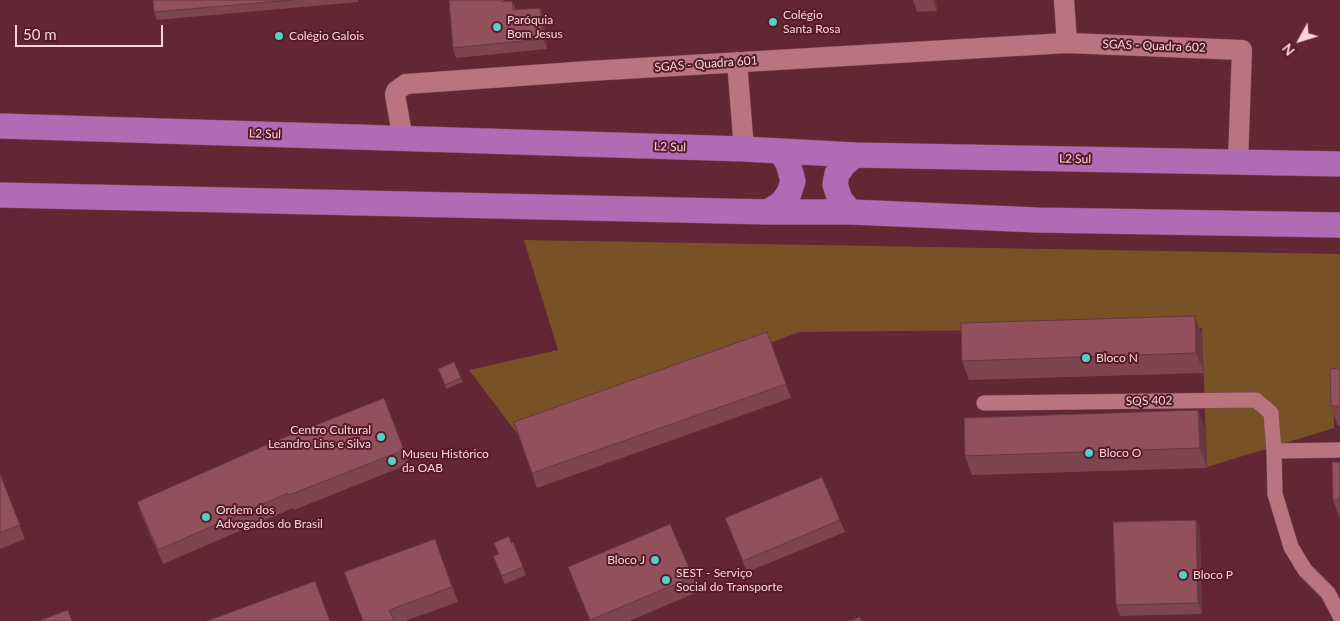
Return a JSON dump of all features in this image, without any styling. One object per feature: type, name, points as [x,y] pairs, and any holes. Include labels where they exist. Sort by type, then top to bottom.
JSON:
[{"type":"main road","name":"L2 Sul","points":[[0,126],[744,149],[780,152],[1340,164]]},
{"type":"main road","points":[[768,212],[782,202],[789,193],[793,181],[788,163],[780,152]]},
{"type":"main road","points":[[851,212],[840,200],[835,184],[837,174],[855,154]]},
{"type":"main road","points":[[0,195],[768,212],[851,212],[1037,220],[1340,225]]},
{"type":"street","points":[[1064,0],[1067,43]]},
{"type":"street","name":"SGAS - Quadra 602","points":[[1067,43],[1242,50],[1238,162]]},
{"type":"street","name":"SGAS - Quadra 601","points":[[403,139],[394,94],[400,87],[406,84],[1067,43]]},
{"type":"street","points":[[737,62],[744,149]]},
{"type":"street","name":"SQS 402","points":[[984,403],[1256,400],[1270,413],[1274,451],[1274,494],[1290,547],[1305,570],[1328,593],[1340,616]]},
{"type":"street","points":[[1274,451],[1340,450]]},
{"type":"shaded area","points":[[524,240],[1340,254],[1340,381],[1333,381],[1334,428],[1207,467],[1202,328],[799,332],[519,436],[469,370],[558,350]]},
{"type":"building","points":[[153,0],[293,0],[154,12]]},
{"type":"building","name":"Paróquia Bom Jesus","points":[[449,0],[501,0],[502,2],[512,1],[513,10],[540,8],[543,39],[453,48]]},
{"type":"building","points":[[1195,316],[1196,353],[962,361],[961,323]]},
{"type":"building","points":[[767,332],[786,384],[532,473],[514,422]]},
{"type":"building","points":[[454,362],[461,378],[445,385],[438,369]]},
{"type":"building","points":[[1340,368],[1340,406],[1331,406],[1330,369]]},
{"type":"building","points":[[384,398],[404,450],[289,495],[288,493],[158,550],[137,502],[268,444]]},
{"type":"building","points":[[1198,410],[1200,448],[965,456],[964,418]]},
{"type":"building","points":[[1332,462],[1340,462],[1340,500],[1333,500]]},
{"type":"building","points":[[0,474],[20,525],[0,533]]},
{"type":"building","points":[[822,477],[840,520],[743,561],[725,518]]},
{"type":"building","name":"Bloco P","points":[[1196,520],[1198,603],[1116,605],[1113,522]]},
{"type":"building","name":"Bloco J","points":[[670,524],[693,577],[590,620],[568,567]]},
{"type":"building","points":[[509,536],[523,567],[502,576],[493,556],[499,554],[494,543]]},
{"type":"building","points":[[435,539],[452,587],[389,610],[394,621],[363,621],[344,572]]},
{"type":"building","points":[[315,581],[330,621],[207,621]]},
{"type":"building","points":[[68,610],[72,621],[38,621]]},
{"type":"building","points":[[860,617],[861,621],[849,621]]},
{"type":"place","name":"Colégio Santa Rosa","points":[[773,22]]},
{"type":"place","name":"Paróquia Bom Jesus","points":[[497,27]]},
{"type":"place","name":"Colégio Galois","points":[[279,36]]},
{"type":"place","name":"Bloco N","points":[[1086,358]]},
{"type":"place","name":"Centro Cultural Leandro Lins e Silva","points":[[381,437]]},
{"type":"place","name":"Bloco O","points":[[1089,453]]},
{"type":"place","name":"Museu Histórico da OAB","points":[[392,461]]},
{"type":"place","name":"Ordem dos Advogados do Brasil","points":[[206,517]]},
{"type":"place","name":"Bloco J","points":[[655,560]]},
{"type":"place","name":"Bloco P","points":[[1183,575]]},
{"type":"place","name":"SEST - Serviço Social do Transporte","points":[[666,580]]}]
